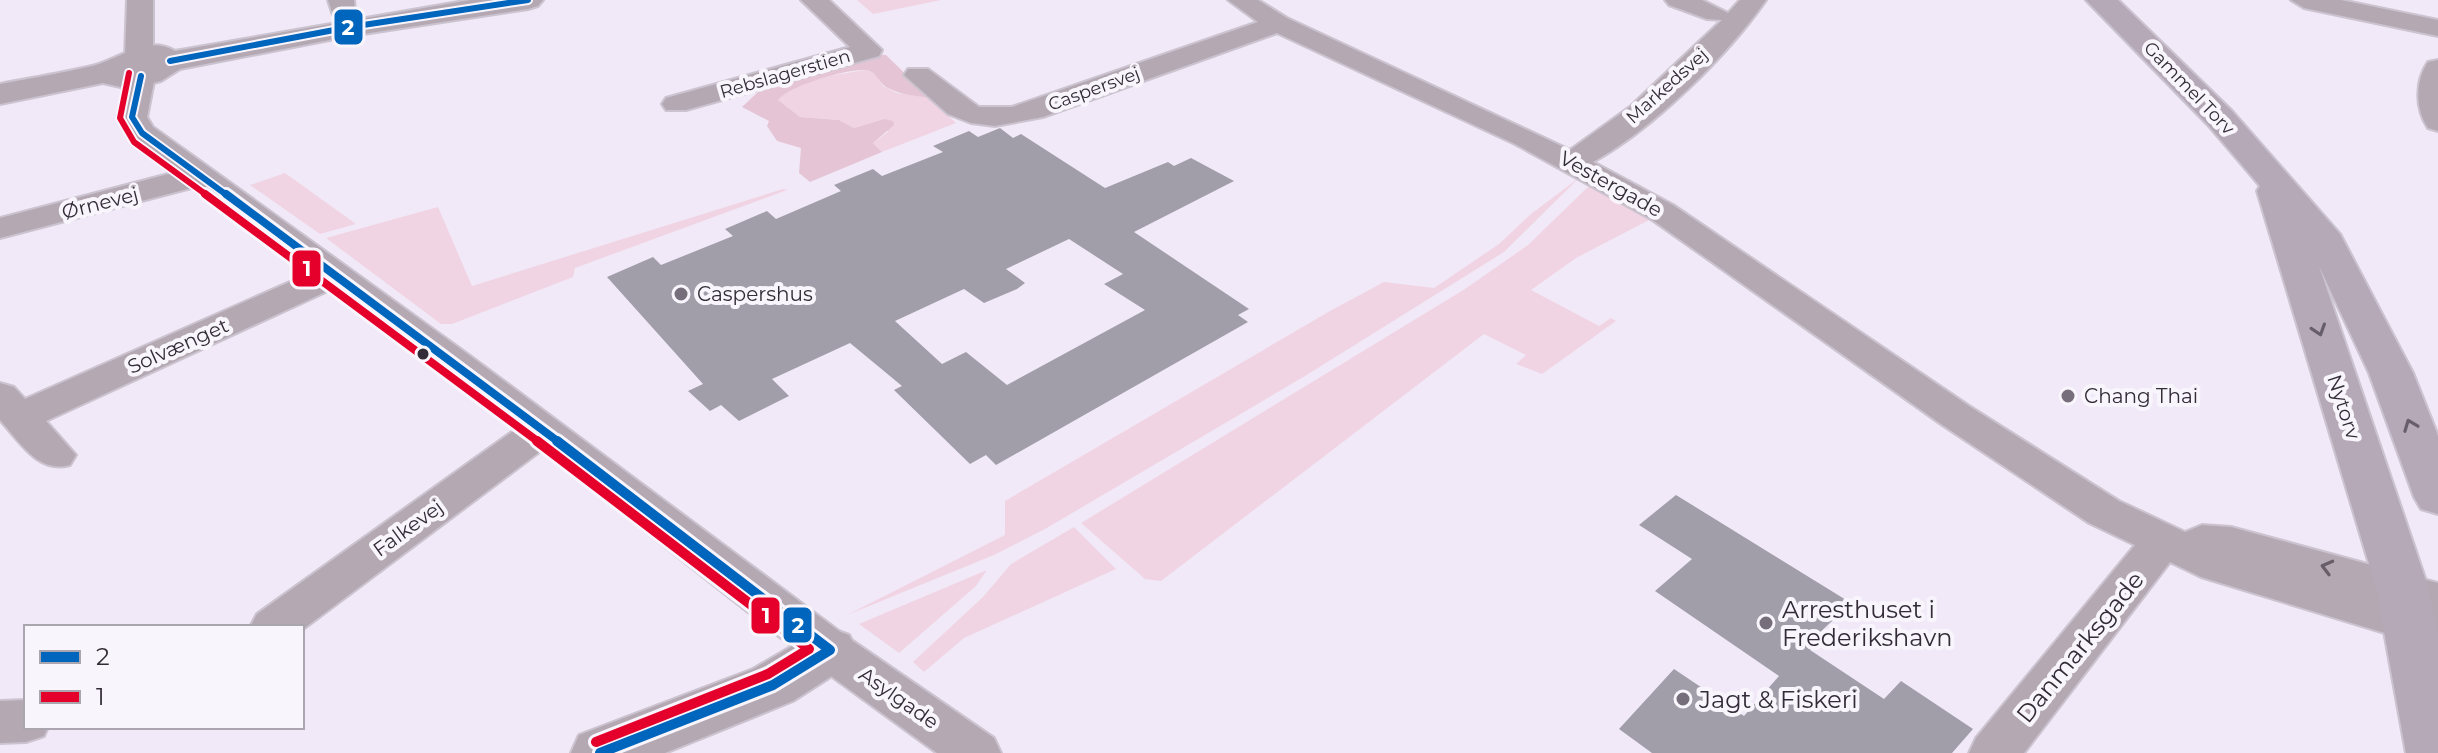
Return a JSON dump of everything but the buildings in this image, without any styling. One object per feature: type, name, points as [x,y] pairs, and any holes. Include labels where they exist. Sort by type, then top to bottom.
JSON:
[{"type":"main road","name":"Gammel Torv","points":[[2101,0],[2210,108],[2272,181],[2302,231]]},
{"type":"main road","points":[[2302,231],[2352,290],[2391,373],[2438,497]]},
{"type":"main road","name":"Nytorv","points":[[2302,231],[2422,608],[2435,753]]},
{"type":"street","points":[[140,0],[140,67]]},
{"type":"street","points":[[0,94],[350,27],[528,0]]},
{"type":"street","name":"Rebslagerstien","points":[[676,104],[869,50],[814,0]]},
{"type":"street","name":"Vestergade","points":[[1241,0],[1278,24],[1572,161],[1662,212],[1955,415],[2104,512],[2164,538]]},
{"type":"street","points":[[1678,0],[1716,14]]},
{"type":"street","name":"Markedsvej","points":[[1572,161],[1641,111],[1737,21],[1753,0]]},
{"type":"street","points":[[2304,0],[2438,28]]},
{"type":"street","name":"Caspersvej","points":[[918,75],[960,110],[980,119],[999,119],[1033,111],[1278,24]]},
{"type":"street","name":"Asylgade","points":[[140,67],[132,117],[142,133],[543,429],[830,650],[976,753]]},
{"type":"street","points":[[2438,68],[2431,102],[2438,122]]},
{"type":"street","name":"Ørnevej","points":[[0,228],[199,176]]},
{"type":"street","name":"Solvænget","points":[[56,455],[10,407],[336,274]]},
{"type":"street","name":"Falkevej","points":[[276,625],[543,429]]},
{"type":"street","points":[[2164,538],[2217,565],[2422,608]]},
{"type":"street","name":"Danmarksgade","points":[[1994,753],[2126,590],[2164,538]]},
{"type":"street","points":[[600,753],[773,685],[830,650]]},
{"type":"street","points":[[0,722],[24,721]]},
{"type":"shaded area","points":[[857,0],[941,0],[873,14]]},
{"type":"shaded area","points":[[873,54],[886,55],[930,98],[893,90],[865,70],[818,79],[784,95],[778,100],[800,117],[839,120],[854,128],[884,119],[893,121],[894,125],[873,143],[882,152],[810,182],[799,173],[801,148],[777,141],[767,126],[769,121],[742,107],[759,91]]},
{"type":"shaded area","points":[[867,70],[877,76],[883,86],[897,93],[930,98],[956,123],[882,152],[873,143],[888,132],[884,119],[854,128],[839,120],[800,117],[777,100],[807,82]]},
{"type":"shaded area","points":[[285,173],[356,224],[320,234],[250,185]]},
{"type":"shaded area","points":[[1580,177],[1504,252],[1305,376],[1045,529],[994,555],[847,615],[1005,535],[1005,501],[1330,311],[1384,282],[1434,288],[1499,244],[1531,214]]},
{"type":"shaded area","points":[[1591,184],[1651,219],[1576,258],[1531,290],[1599,326],[1611,318],[1616,321],[1542,374],[1516,364],[1526,355],[1484,334],[1161,581],[1145,579],[1081,523],[1465,289],[1528,245]]},
{"type":"shaded area","points":[[787,190],[575,268],[573,277],[452,324],[441,324],[326,238],[438,207],[472,286]]},
{"type":"shaded area","points":[[1074,527],[1116,569],[964,638],[924,672],[913,662],[983,597],[1011,564]]},
{"type":"shaded area","points":[[987,570],[976,586],[899,653],[859,624]]},
{"type":"transit line","name":"2","points":[[170,61],[350,27],[528,0]]},
{"type":"transit line","name":"1","points":[[129,73],[120,118],[134,142],[449,373],[809,649],[768,674],[596,742]]},
{"type":"transit line","name":"2","points":[[141,76],[132,117],[142,133],[456,363],[830,650],[773,685],[600,753]]},
{"type":"place","name":"Caspershus","points":[[681,294]]},
{"type":"place","name":"Chang Thai","points":[[2068,396]]},
{"type":"place","name":"Arresthuset i Frederikshavn","points":[[1766,623]]},
{"type":"place","name":"Jagt & Fiskeri","points":[[1683,699]]}]
